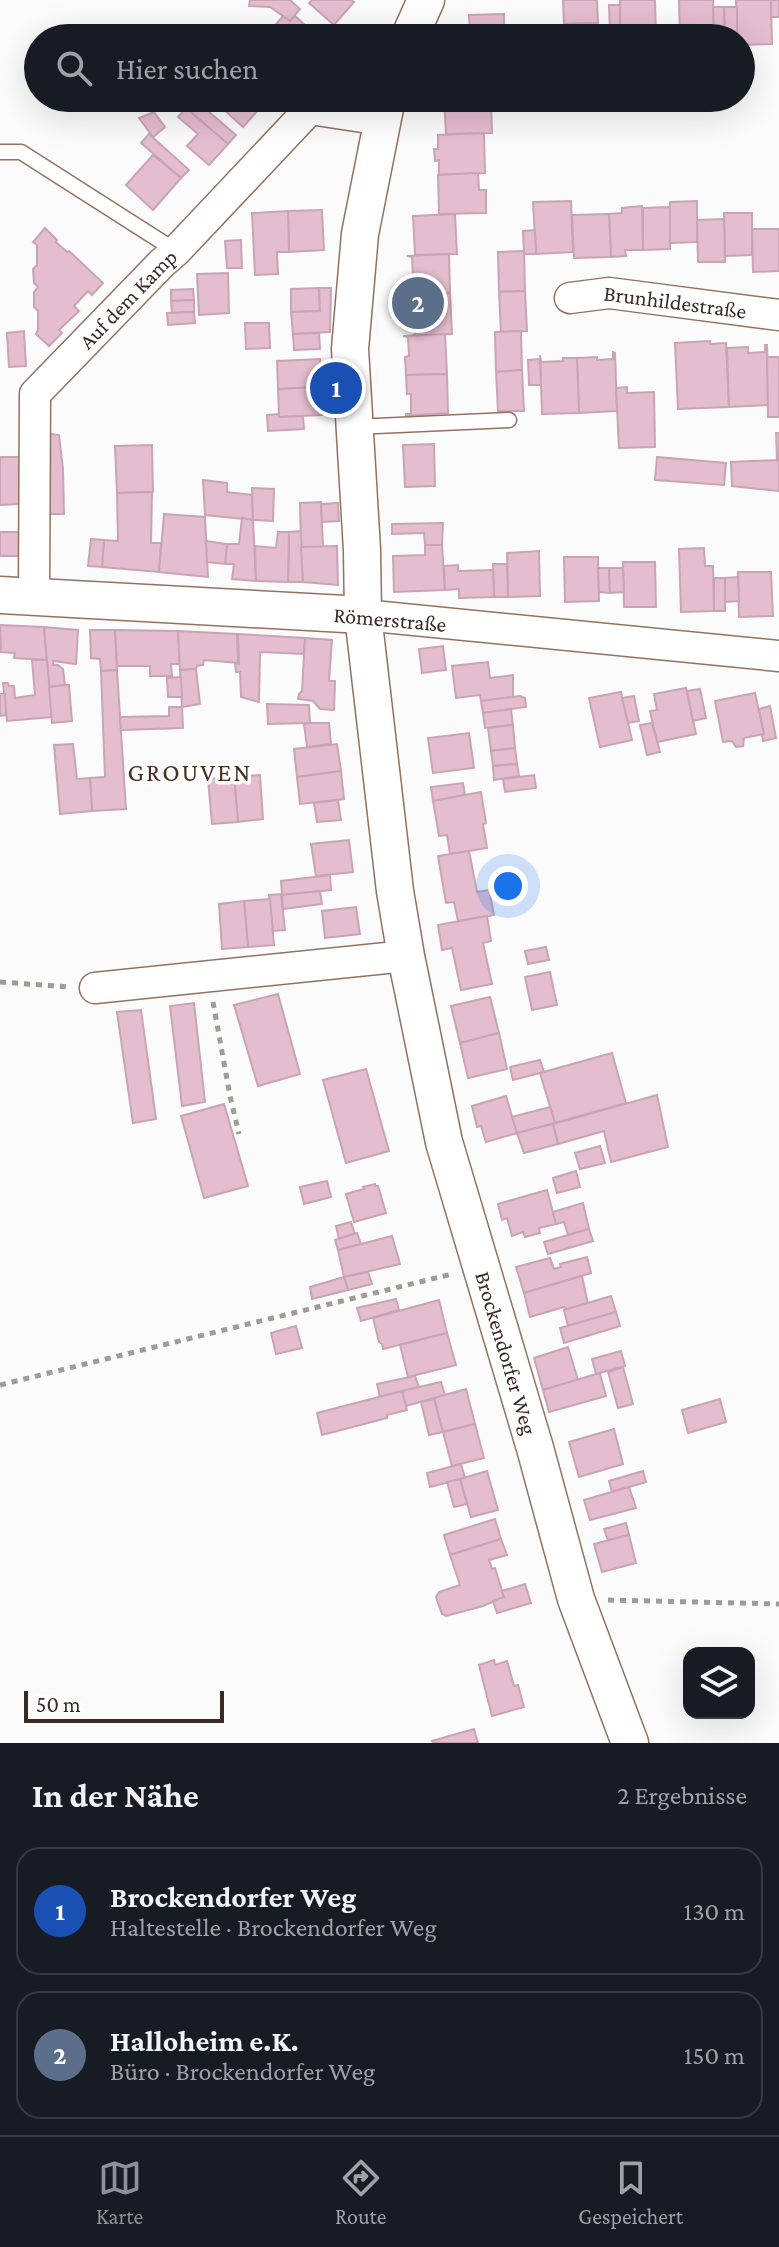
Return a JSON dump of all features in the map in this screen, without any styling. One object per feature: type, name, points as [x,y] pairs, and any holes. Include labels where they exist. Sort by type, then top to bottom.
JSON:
[{"type":"street","points":[[415,24],[426,0]]},
{"type":"street","name":"Auf dem Kamp","points":[[17,596],[35,394],[307,112]]},
{"type":"street","name":"Brockendorfer Weg","points":[[383,112],[360,234],[350,349],[363,615],[395,891],[444,1142],[535,1448],[576,1599],[630,1743]]},
{"type":"street","name":"Brunhildestraße","points":[[570,298],[609,293],[779,315]]},
{"type":"street","name":"Römerstraße","points":[[17,596],[363,615],[779,656]]},
{"type":"street","points":[[95,988],[406,956]]},
{"type":"lane","points":[[0,152],[21,152],[176,251]]},
{"type":"lane","points":[[354,427],[509,420]]},
{"type":"path","points":[[211,976],[213,1005],[239,1134]]},
{"type":"path","points":[[0,982],[95,988]]},
{"type":"path","points":[[0,1385],[480,1267]]},
{"type":"path","points":[[576,1599],[779,1604]]},
{"type":"building","points":[[250,0],[290,0],[300,9],[290,21],[270,7],[249,6]]},
{"type":"building","points":[[312,0],[354,2],[335,24],[309,3]]},
{"type":"building","points":[[563,0],[597,0],[598,23],[564,24]]},
{"type":"building","points":[[620,0],[655,0],[656,24],[620,24]]},
{"type":"building","points":[[679,0],[713,0],[714,24],[680,24]]},
{"type":"building","points":[[736,0],[771,0],[772,44],[755,45],[755,24],[737,24]]},
{"type":"building","points":[[771,0],[779,0],[779,17],[771,17]]},
{"type":"building","points":[[609,5],[620,5],[620,24],[610,24]]},
{"type":"building","points":[[713,7],[724,7],[725,24],[714,24]]},
{"type":"building","points":[[724,7],[737,7],[737,24],[725,24]]},
{"type":"building","points":[[504,14],[504,24],[470,24],[469,15]]},
{"type":"building","points":[[283,16],[290,21],[295,16],[304,24],[276,24]]},
{"type":"building","points":[[154,112],[165,127],[153,137],[139,118]]},
{"type":"building","points":[[182,112],[191,112],[228,144],[209,165],[187,146],[198,134],[178,117]]},
{"type":"building","points":[[191,112],[209,112],[236,135],[228,144]]},
{"type":"building","points":[[226,112],[256,112],[243,127]]},
{"type":"building","points":[[445,112],[491,112],[492,133],[446,134]]},
{"type":"building","points":[[484,133],[485,173],[439,175],[439,160],[435,161],[434,149],[438,149],[438,135]]},
{"type":"building","points":[[149,134],[189,170],[181,178],[141,143]]},
{"type":"building","points":[[153,155],[181,178],[153,210],[126,185]]},
{"type":"building","points":[[478,173],[479,190],[486,190],[486,213],[439,214],[438,175]]},
{"type":"building","points":[[571,201],[573,252],[536,254],[533,202]]},
{"type":"building","points":[[697,201],[697,242],[670,243],[670,202]]},
{"type":"building","points":[[642,206],[643,250],[625,250],[626,256],[611,257],[609,214],[622,213],[622,208]]},
{"type":"building","points":[[670,207],[670,249],[643,250],[643,208]]},
{"type":"building","points":[[322,210],[324,250],[289,252],[288,211]]},
{"type":"building","points":[[288,211],[289,252],[277,252],[278,274],[255,275],[252,213]]},
{"type":"building","points":[[724,213],[752,213],[752,255],[725,256]]},
{"type":"building","points":[[455,214],[457,254],[415,255],[413,216]]},
{"type":"building","points":[[609,214],[611,257],[574,258],[572,215]]},
{"type":"building","points":[[724,219],[725,262],[698,262],[697,220]]},
{"type":"building","points":[[45,228],[56,242],[103,283],[92,295],[88,291],[74,306],[79,311],[59,330],[62,333],[49,346],[36,334],[38,311],[34,307],[34,292],[38,287],[34,283],[33,269],[37,265],[37,245],[33,242]]},
{"type":"building","points":[[752,229],[779,229],[779,271],[753,272]]},
{"type":"building","points":[[535,230],[536,254],[524,254],[523,231]]},
{"type":"building","points":[[241,240],[242,268],[227,268],[225,241]]},
{"type":"building","points":[[524,251],[525,291],[499,292],[498,252]]},
{"type":"building","points":[[449,254],[450,293],[410,295],[408,276],[413,276],[412,257],[407,256]]},
{"type":"building","points":[[228,273],[229,313],[199,315],[197,274]]},
{"type":"building","points":[[319,288],[320,311],[291,312],[291,289]]},
{"type":"building","points":[[319,288],[331,288],[330,332],[293,334],[291,312],[320,311]]},
{"type":"building","points":[[193,289],[194,300],[171,301],[171,290]]},
{"type":"building","points":[[525,291],[527,331],[501,332],[499,292]]},
{"type":"building","points":[[450,293],[452,334],[410,336],[415,335],[414,315],[411,315],[410,295]]},
{"type":"building","points":[[194,300],[194,312],[172,313],[171,301]]},
{"type":"building","points":[[194,312],[195,323],[168,325],[167,313]]},
{"type":"building","points":[[245,323],[269,323],[270,348],[246,349]]},
{"type":"building","points":[[24,331],[26,366],[9,367],[7,333]]},
{"type":"building","points":[[521,331],[522,370],[496,372],[495,332]]},
{"type":"building","points":[[319,333],[320,349],[294,350],[293,334]]},
{"type":"building","points":[[445,334],[447,374],[406,375],[408,337],[403,336]]},
{"type":"building","points":[[710,341],[710,344],[726,343],[729,407],[678,409],[675,343]]},
{"type":"building","points":[[765,345],[769,405],[729,407],[727,348],[748,347],[748,353],[765,352]]},
{"type":"building","points":[[613,352],[617,411],[579,413],[577,358],[613,359]]},
{"type":"building","points":[[540,355],[541,362],[577,358],[579,413],[542,414]]},
{"type":"building","points":[[767,357],[779,357],[779,417],[768,417]]},
{"type":"building","points":[[320,359],[321,387],[278,389],[277,361]]},
{"type":"building","points":[[540,359],[541,385],[529,385],[528,360]]},
{"type":"building","points":[[522,370],[524,411],[498,411],[496,372]]},
{"type":"building","points":[[447,374],[448,413],[406,416],[411,414],[411,394],[407,394],[406,375]]},
{"type":"building","points":[[321,387],[322,415],[279,417],[278,389]]},
{"type":"building","points":[[627,387],[627,393],[654,392],[655,447],[619,448],[616,388]]},
{"type":"building","points":[[279,414],[279,417],[303,416],[304,429],[268,431],[267,415]]},
{"type":"building","points":[[46,433],[59,435],[64,514],[44,514]]},
{"type":"building","points":[[776,433],[779,433],[779,491],[732,486],[731,462],[777,460]]},
{"type":"building","points":[[434,444],[435,486],[405,487],[403,445]]},
{"type":"building","points":[[152,445],[153,492],[117,493],[115,446]]},
{"type":"building","points":[[0,457],[20,457],[21,504],[0,505]]},
{"type":"building","points":[[657,457],[726,463],[724,485],[655,480]]},
{"type":"building","points":[[203,480],[227,483],[227,492],[252,495],[253,520],[205,515]]},
{"type":"building","points":[[252,488],[274,489],[273,521],[253,520]]},
{"type":"building","points":[[152,492],[151,543],[161,543],[159,572],[102,567],[104,540],[118,541],[117,493]]},
{"type":"building","points":[[321,502],[323,547],[301,547],[300,503]]},
{"type":"building","points":[[338,503],[339,521],[322,522],[321,504]]},
{"type":"building","points":[[164,514],[205,517],[208,577],[159,572]]},
{"type":"building","points":[[242,518],[253,520],[256,581],[232,579],[234,564],[225,564],[227,544],[239,544]]},
{"type":"building","points":[[443,523],[442,545],[425,545],[424,533],[392,534],[392,524]]},
{"type":"building","points":[[301,531],[303,582],[288,582],[289,532]]},
{"type":"building","points":[[0,532],[21,532],[22,556],[0,556]]},
{"type":"building","points":[[278,532],[289,532],[288,582],[256,581],[255,546],[276,548]]},
{"type":"building","points":[[91,539],[104,540],[102,567],[88,566]]},
{"type":"building","points":[[206,541],[227,544],[225,564],[207,562]]},
{"type":"building","points":[[425,545],[442,545],[445,590],[394,592],[393,556],[425,555]]},
{"type":"building","points":[[337,546],[338,585],[303,582],[301,547]]},
{"type":"building","points":[[704,548],[705,566],[713,566],[714,611],[681,612],[679,549]]},
{"type":"building","points":[[539,551],[540,596],[508,597],[507,553]]},
{"type":"building","points":[[564,557],[598,557],[599,601],[565,602]]},
{"type":"building","points":[[623,562],[655,562],[656,607],[624,607]]},
{"type":"building","points":[[493,564],[507,564],[508,597],[494,597]]},
{"type":"building","points":[[458,565],[458,571],[493,570],[494,597],[459,598],[459,589],[445,590],[444,566]]},
{"type":"building","points":[[598,568],[609,568],[610,593],[599,592]]},
{"type":"building","points":[[609,568],[623,568],[624,592],[610,593]]},
{"type":"building","points":[[738,572],[771,572],[773,616],[739,617]]},
{"type":"building","points":[[738,577],[739,601],[725,602],[725,578]]},
{"type":"building","points":[[714,578],[725,578],[725,611],[714,611]]},
{"type":"building","points":[[0,625],[44,627],[47,660],[14,658],[15,653],[1,652]]},
{"type":"building","points":[[44,627],[78,630],[76,664],[53,661],[53,665],[63,669],[65,685],[49,687]]},
{"type":"building","points":[[90,630],[115,630],[117,670],[101,671],[100,659],[91,658]]},
{"type":"building","points":[[115,630],[178,631],[180,664],[171,664],[172,676],[150,676],[150,666],[117,666]]},
{"type":"building","points":[[178,631],[237,634],[238,663],[204,660],[203,665],[196,669],[180,670]]},
{"type":"building","points":[[238,634],[305,638],[304,654],[260,652],[259,702],[241,697],[240,672],[236,672],[235,663],[239,664]]},
{"type":"building","points":[[305,638],[332,640],[329,681],[335,681],[334,710],[320,709],[313,701],[298,699],[302,691]]},
{"type":"building","points":[[443,646],[446,670],[422,673],[419,649]]},
{"type":"building","points":[[32,660],[47,660],[52,717],[7,721],[3,683],[14,686],[15,698],[35,695]]},
{"type":"building","points":[[488,662],[490,678],[513,675],[513,697],[481,701],[480,695],[456,698],[452,666]]},
{"type":"building","points":[[196,669],[200,704],[182,707],[180,670]]},
{"type":"building","points":[[117,670],[126,809],[92,811],[90,778],[105,777],[101,671]]},
{"type":"building","points":[[181,677],[182,697],[168,697],[167,678]]},
{"type":"building","points":[[69,685],[72,721],[52,723],[49,687]]},
{"type":"building","points":[[686,688],[696,734],[657,742],[650,711],[657,710],[654,694]]},
{"type":"building","points":[[700,689],[706,718],[693,721],[687,691]]},
{"type":"building","points":[[621,692],[632,740],[600,747],[589,698]]},
{"type":"building","points":[[755,693],[764,734],[744,738],[743,746],[736,747],[732,741],[723,742],[715,701]]},
{"type":"building","points":[[0,694],[5,694],[6,715],[0,716]]},
{"type":"building","points":[[634,696],[639,721],[628,723],[622,698]]},
{"type":"building","points":[[525,698],[526,707],[483,713],[481,701]]},
{"type":"building","points":[[267,704],[309,705],[310,723],[268,724]]},
{"type":"building","points":[[770,706],[776,738],[763,741],[759,709]]},
{"type":"building","points":[[169,707],[182,707],[183,728],[121,730],[120,717],[169,716]]},
{"type":"building","points":[[511,709],[513,725],[485,728],[483,713]]},
{"type":"building","points":[[329,723],[331,744],[307,747],[304,724]]},
{"type":"building","points":[[652,723],[660,752],[647,755],[640,725]]},
{"type":"building","points":[[513,725],[515,748],[491,751],[488,728]]},
{"type":"building","points":[[469,733],[474,768],[433,773],[428,738]]},
{"type":"building","points":[[73,744],[77,779],[90,778],[92,811],[60,814],[54,745]]},
{"type":"building","points":[[337,744],[341,771],[297,777],[294,749]]},
{"type":"building","points":[[515,748],[517,764],[493,766],[491,751]]},
{"type":"building","points":[[517,764],[519,776],[494,780],[493,766]]},
{"type":"building","points":[[341,771],[344,799],[300,804],[297,777]]},
{"type":"building","points":[[260,775],[263,819],[238,822],[234,777]]},
{"type":"building","points":[[534,775],[536,788],[505,792],[503,779]]},
{"type":"building","points":[[234,777],[238,822],[212,824],[208,779]]},
{"type":"building","points":[[463,783],[465,795],[433,801],[431,787]]},
{"type":"building","points":[[481,792],[487,848],[450,854],[447,835],[439,836],[433,801]]},
{"type":"building","points":[[338,800],[341,820],[317,822],[314,803]]},
{"type":"building","points":[[349,840],[353,872],[316,876],[311,844]]},
{"type":"building","points":[[469,851],[477,892],[489,890],[494,915],[458,921],[454,902],[446,903],[438,856]]},
{"type":"building","points":[[330,875],[331,890],[282,895],[281,881]]},
{"type":"building","points":[[320,891],[322,904],[283,909],[282,895]]},
{"type":"building","points":[[281,894],[285,930],[273,931],[269,895]]},
{"type":"building","points":[[270,899],[274,945],[248,947],[244,901]]},
{"type":"building","points":[[244,901],[248,947],[222,949],[219,904]]},
{"type":"building","points":[[356,907],[360,934],[325,938],[322,911]]},
{"type":"building","points":[[487,916],[491,941],[483,943],[492,984],[461,990],[452,948],[442,950],[438,925]]},
{"type":"building","points":[[546,947],[549,960],[528,964],[525,951]]},
{"type":"building","points":[[550,972],[557,1005],[532,1010],[525,977]]},
{"type":"building","points":[[278,994],[300,1074],[258,1086],[234,1005]]},
{"type":"building","points":[[490,997],[499,1033],[460,1043],[451,1006]]},
{"type":"building","points":[[194,1003],[205,1102],[182,1106],[170,1006]]},
{"type":"building","points":[[141,1010],[156,1119],[133,1123],[117,1012]]},
{"type":"building","points":[[499,1033],[507,1069],[468,1078],[460,1043]]},
{"type":"building","points":[[612,1053],[626,1103],[555,1123],[540,1073]]},
{"type":"building","points":[[540,1060],[544,1072],[513,1080],[510,1067]]},
{"type":"building","points":[[366,1069],[389,1151],[346,1163],[323,1080]]},
{"type":"building","points":[[657,1095],[668,1147],[611,1162],[604,1131],[558,1144],[553,1124]]},
{"type":"building","points":[[506,1096],[517,1133],[486,1142],[481,1126],[477,1127],[472,1106]]},
{"type":"building","points":[[224,1104],[248,1186],[204,1198],[181,1116]]},
{"type":"building","points":[[550,1107],[555,1123],[517,1133],[512,1117]]},
{"type":"building","points":[[553,1124],[558,1144],[524,1153],[517,1133]]},
{"type":"building","points":[[600,1146],[605,1163],[580,1169],[575,1153]]},
{"type":"building","points":[[576,1171],[580,1187],[557,1193],[553,1178]]},
{"type":"building","points":[[327,1181],[331,1197],[304,1204],[300,1187]]},
{"type":"building","points":[[375,1184],[386,1213],[354,1222],[346,1194]]},
{"type":"building","points":[[547,1190],[556,1224],[539,1228],[540,1233],[525,1237],[523,1232],[512,1236],[507,1218],[502,1220],[498,1204]]},
{"type":"building","points":[[583,1203],[589,1229],[568,1235],[564,1222],[556,1224],[553,1212]]},
{"type":"building","points":[[351,1222],[355,1234],[339,1239],[336,1226]]},
{"type":"building","points":[[589,1229],[593,1241],[548,1254],[544,1242]]},
{"type":"building","points":[[357,1233],[361,1244],[338,1250],[335,1240]]},
{"type":"building","points":[[392,1236],[400,1264],[344,1277],[338,1250]]},
{"type":"building","points":[[587,1257],[591,1273],[524,1293],[516,1267],[550,1258],[554,1269],[561,1267],[560,1264]]},
{"type":"building","points":[[368,1272],[372,1284],[348,1290],[344,1277]]},
{"type":"building","points":[[582,1276],[588,1304],[530,1317],[524,1293]]},
{"type":"building","points":[[344,1277],[348,1290],[312,1299],[310,1287]]},
{"type":"building","points":[[611,1296],[616,1312],[568,1326],[564,1310]]},
{"type":"building","points":[[396,1299],[399,1310],[361,1321],[357,1308]]},
{"type":"building","points":[[439,1300],[447,1333],[383,1349],[373,1318]]},
{"type":"building","points":[[616,1312],[620,1326],[564,1343],[560,1328]]},
{"type":"building","points":[[296,1326],[302,1348],[276,1354],[271,1333]]},
{"type":"building","points":[[447,1333],[456,1365],[408,1377],[400,1345]]},
{"type":"building","points":[[568,1347],[578,1380],[543,1390],[534,1358]]},
{"type":"building","points":[[621,1351],[625,1366],[596,1374],[592,1359]]},
{"type":"building","points":[[623,1367],[633,1404],[618,1408],[608,1372]]},
{"type":"building","points":[[600,1374],[606,1396],[549,1412],[543,1390]]},
{"type":"building","points":[[415,1376],[419,1387],[380,1397],[377,1384]]},
{"type":"building","points":[[441,1382],[445,1395],[406,1406],[402,1391]]},
{"type":"building","points":[[466,1389],[475,1424],[443,1432],[434,1398]]},
{"type":"building","points":[[402,1391],[407,1410],[322,1435],[317,1413]]},
{"type":"building","points":[[434,1399],[443,1432],[429,1435],[421,1402]]},
{"type":"building","points":[[720,1399],[726,1422],[688,1433],[682,1410]]},
{"type":"building","points":[[475,1424],[484,1458],[452,1466],[443,1432]]},
{"type":"building","points":[[614,1429],[623,1464],[579,1477],[569,1442]]},
{"type":"building","points":[[461,1464],[465,1478],[430,1487],[427,1473]]},
{"type":"building","points":[[487,1471],[498,1510],[471,1517],[460,1479]]},
{"type":"building","points":[[643,1471],[646,1482],[612,1492],[609,1481]]},
{"type":"building","points":[[460,1479],[467,1504],[454,1507],[447,1482]]},
{"type":"building","points":[[629,1487],[636,1508],[590,1520],[584,1500]]},
{"type":"building","points":[[495,1519],[501,1539],[450,1555],[444,1535]]},
{"type":"building","points":[[626,1523],[629,1535],[608,1540],[604,1529]]},
{"type":"building","points":[[629,1535],[636,1563],[602,1572],[594,1544]]},
{"type":"building","points":[[501,1539],[507,1555],[489,1560],[492,1569],[495,1568],[504,1597],[483,1606],[446,1616],[442,1614],[436,1597],[439,1592],[460,1585],[450,1555]]},
{"type":"building","points":[[525,1584],[531,1603],[497,1613],[493,1601],[504,1597],[502,1591]]},
{"type":"building","points":[[494,1660],[495,1665],[507,1661],[524,1707],[492,1716],[479,1665]]},
{"type":"building","points":[[474,1729],[478,1743],[432,1741]]},
{"type":"place","name":"Halloheim e.K.","points":[[418,303]]},
{"type":"place","name":"Brockendorfer Weg","points":[[336,388]]},
{"type":"district","name":"GROUVEN","points":[[190,772]]}]
